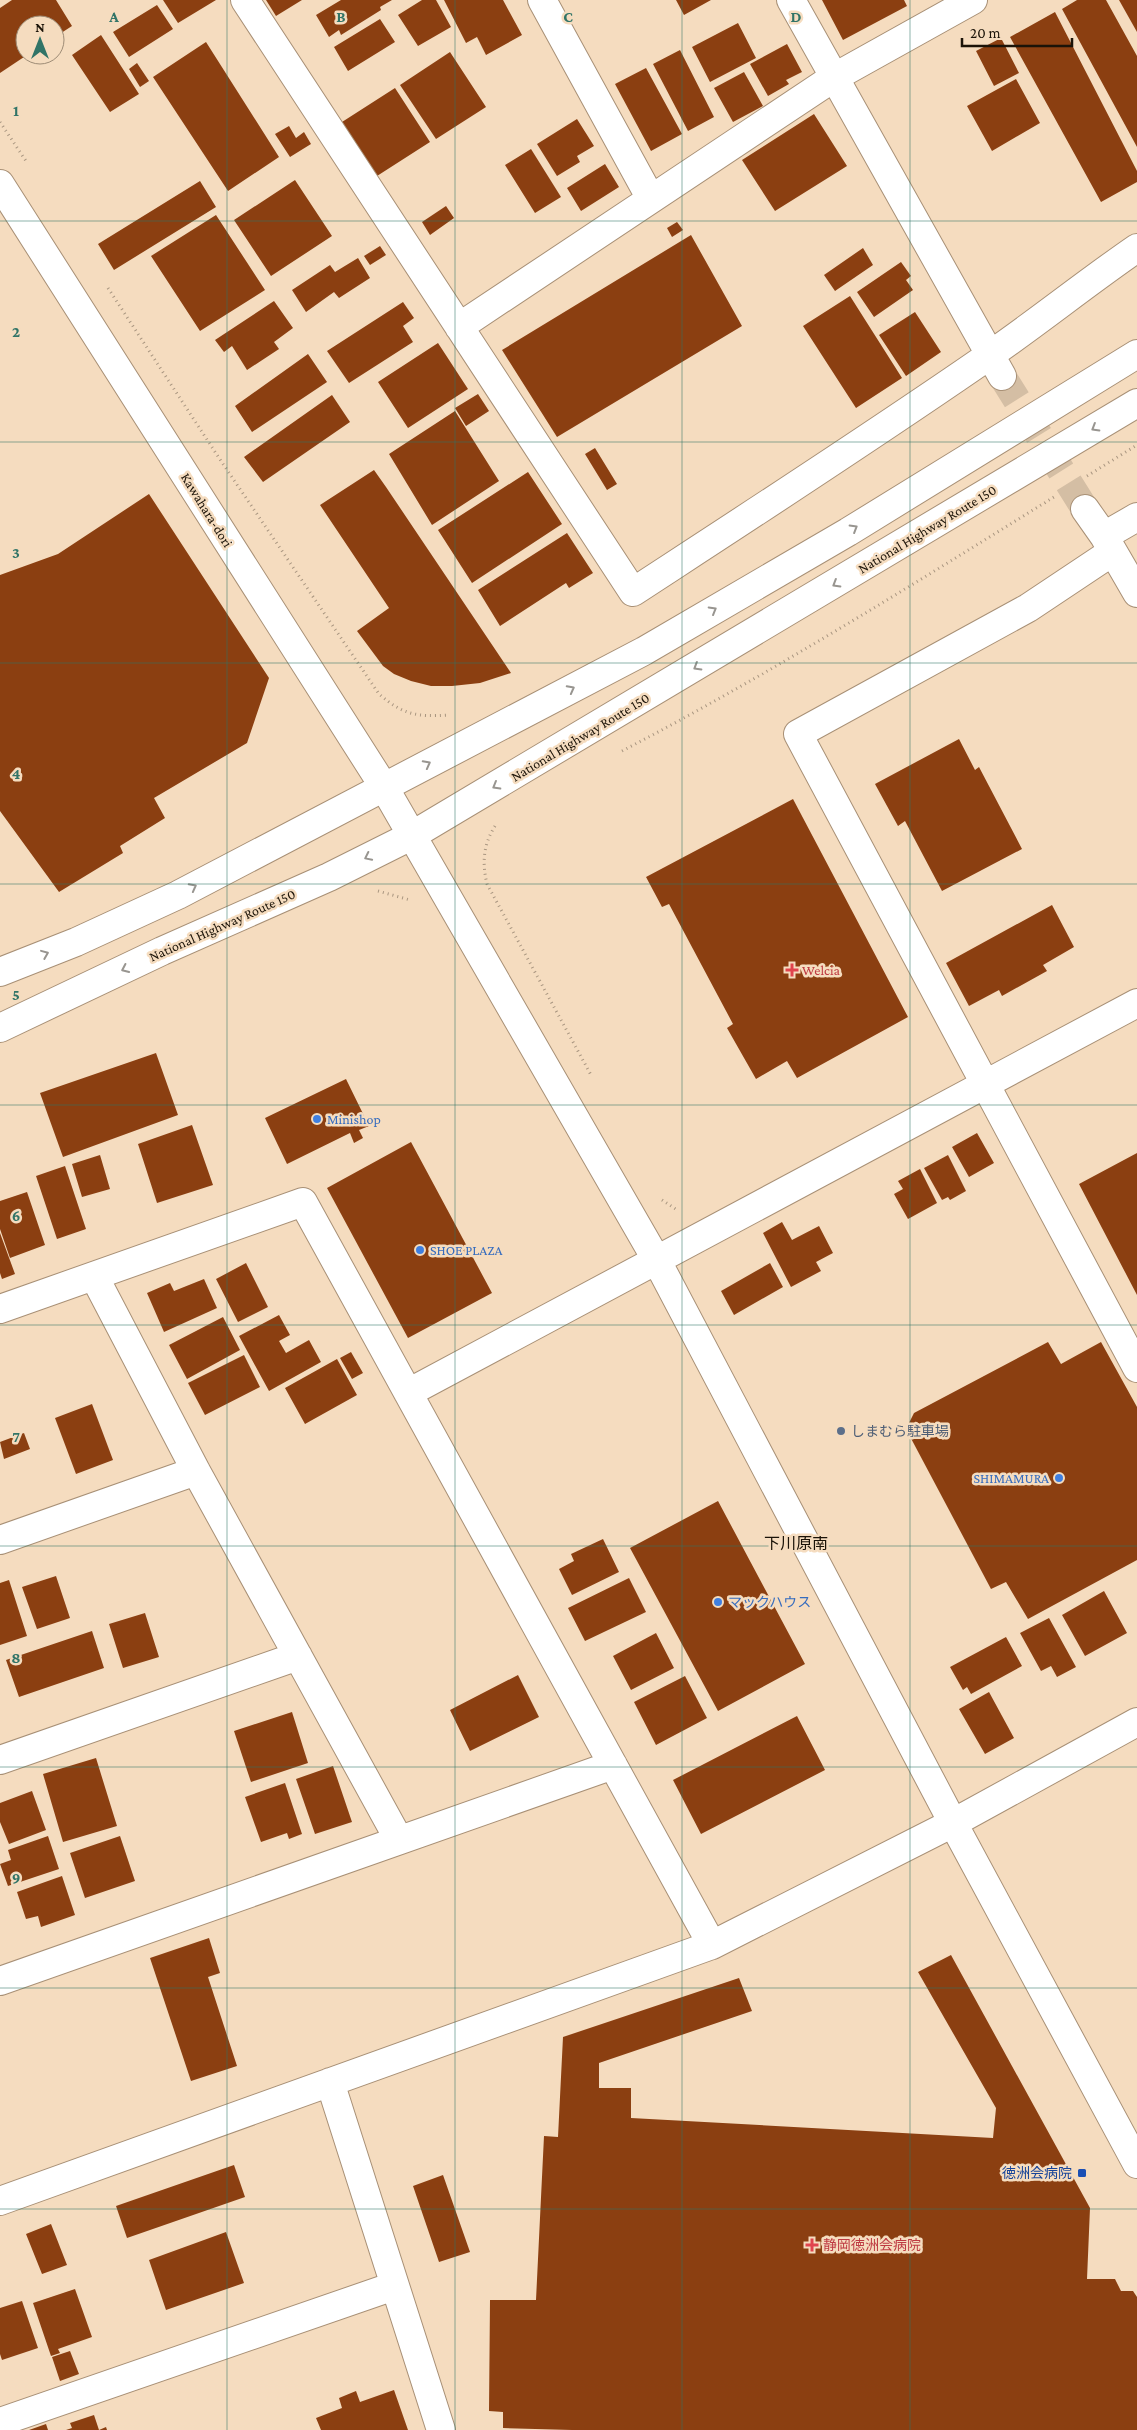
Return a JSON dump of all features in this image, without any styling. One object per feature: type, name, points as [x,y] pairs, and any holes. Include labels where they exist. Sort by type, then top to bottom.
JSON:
[{"type":"main road","points":[[245,0],[633,592],[883,429],[996,366],[1087,282],[1137,248]]},
{"type":"main road","points":[[542,0],[651,199]]},
{"type":"main road","points":[[790,0],[996,366]]},
{"type":"main road","points":[[459,328],[833,78],[973,0]]},
{"type":"main road","name":"Kawahara-dori","points":[[0,184],[384,787],[656,1259],[953,1823],[1137,2164]]},
{"type":"main road","points":[[0,972],[76,942],[178,895],[644,651],[848,532],[1137,354]]},
{"type":"main road","name":"National Highway Route 150","points":[[0,1028],[162,951],[329,876],[411,836],[1137,403]]},
{"type":"main road","points":[[1085,509],[1137,594]]},
{"type":"main road","points":[[1137,517],[1108,544],[1028,608],[798,734],[1137,1368]]},
{"type":"main road","points":[[408,1393],[1137,1003]]},
{"type":"main road","points":[[0,1309],[303,1202],[712,1945]]},
{"type":"main road","points":[[94,1276],[196,1471],[399,1840]]},
{"type":"main road","points":[[0,1540],[196,1471]]},
{"type":"main road","points":[[0,1760],[298,1656]]},
{"type":"main road","points":[[0,2200],[712,1945],[953,1823],[1137,1722]]},
{"type":"main road","points":[[0,1980],[613,1765]]},
{"type":"main road","points":[[330,2082],[394,2286],[442,2430]]},
{"type":"main road","points":[[0,2422],[394,2286]]},
{"type":"path","points":[[0,122],[27,163]]},
{"type":"path","points":[[108,287],[221,461],[379,694],[393,706],[408,714],[449,715]]},
{"type":"path","points":[[1082,479],[1137,445]]},
{"type":"path","points":[[616,754],[686,718],[839,628],[1058,494]]},
{"type":"path","points":[[498,821],[485,846],[483,867],[487,884],[595,1082]]},
{"type":"path","points":[[661,1198],[682,1213]]},
{"type":"building","points":[[12,0],[56,0],[72,26],[65,31],[65,15],[15,15],[15,63],[0,73],[0,8]]},
{"type":"building","points":[[163,0],[216,0],[178,23]]},
{"type":"building","points":[[266,0],[302,0],[276,16]]},
{"type":"building","points":[[341,0],[392,0],[380,7],[381,10],[341,35],[339,30],[329,37],[316,15]]},
{"type":"building","points":[[422,0],[436,0],[451,27],[418,46],[398,15]]},
{"type":"building","points":[[444,0],[503,0],[522,35],[486,55],[477,37],[466,43]]},
{"type":"building","points":[[676,0],[711,0],[684,15]]},
{"type":"building","points":[[822,0],[904,0],[907,6],[843,40]]},
{"type":"building","points":[[1077,0],[1106,0],[1137,56],[1137,147],[1062,9]]},
{"type":"building","points":[[1119,0],[1137,0],[1137,32]]},
{"type":"building","points":[[157,5],[173,29],[129,57],[113,32]]},
{"type":"building","points":[[1055,12],[1137,171],[1137,182],[1101,202],[1010,37]]},
{"type":"building","points":[[380,19],[395,42],[348,71],[334,47]]},
{"type":"building","points":[[738,23],[756,58],[710,82],[692,47]]},
{"type":"building","points":[[101,35],[139,94],[110,112],[72,55]]},
{"type":"building","points":[[1001,38],[1019,73],[994,86],[976,51]]},
{"type":"building","points":[[206,42],[279,157],[228,191],[153,77]]},
{"type":"building","points":[[787,44],[802,72],[786,80],[789,84],[768,96],[750,64]]},
{"type":"building","points":[[680,50],[714,117],[688,131],[653,64]]},
{"type":"building","points":[[450,52],[486,107],[436,139],[400,85]]},
{"type":"building","points":[[137,63],[149,81],[140,87],[129,69]]},
{"type":"building","points":[[646,68],[682,134],[651,151],[615,84]]},
{"type":"building","points":[[744,72],[763,106],[733,122],[714,88]]},
{"type":"building","points":[[1016,79],[1040,123],[992,151],[967,106]]},
{"type":"building","points":[[395,88],[430,142],[377,176],[342,122]]},
{"type":"building","points":[[814,114],[847,166],[775,211],[742,160]]},
{"type":"building","points":[[577,119],[594,146],[577,156],[580,162],[557,176],[537,144]]},
{"type":"building","points":[[289,126],[296,138],[304,132],[311,144],[290,157],[275,134]]},
{"type":"building","points":[[531,149],[561,197],[535,213],[505,165]]},
{"type":"building","points":[[605,164],[619,187],[581,211],[567,188]]},
{"type":"building","points":[[295,180],[332,236],[271,276],[234,220]]},
{"type":"building","points":[[200,181],[216,207],[114,270],[98,244]]},
{"type":"building","points":[[446,206],[454,218],[430,235],[422,222]]},
{"type":"building","points":[[216,215],[265,290],[200,331],[151,256]]},
{"type":"building","points":[[677,222],[683,230],[672,237],[667,228]]},
{"type":"building","points":[[691,235],[742,326],[557,437],[502,350]]},
{"type":"building","points":[[380,246],[386,255],[370,265],[364,256]]},
{"type":"building","points":[[863,248],[873,265],[835,291],[824,275]]},
{"type":"building","points":[[358,258],[370,278],[339,298],[334,292],[306,312],[292,290],[330,265],[335,272]]},
{"type":"building","points":[[901,262],[911,276],[906,280],[913,290],[874,317],[857,292]]},
{"type":"building","points":[[850,296],[902,378],[856,408],[803,326]]},
{"type":"building","points":[[274,301],[293,328],[274,342],[279,349],[247,370],[232,346],[224,352],[215,340]]},
{"type":"building","points":[[403,302],[414,318],[403,326],[413,342],[349,383],[327,351]]},
{"type":"building","points":[[915,312],[941,352],[906,376],[879,335]]},
{"type":"building","points":[[438,343],[468,389],[408,428],[378,382]]},
{"type":"building","points":[[308,354],[327,382],[252,432],[235,406]]},
{"type":"building","points":[[478,394],[489,411],[466,426],[455,408]]},
{"type":"building","points":[[332,395],[350,422],[263,482],[244,457]]},
{"type":"building","points":[[455,411],[499,481],[432,525],[389,454]]},
{"type":"building","points":[[595,448],[617,484],[607,490],[585,454]]},
{"type":"building","points":[[374,470],[511,673],[480,683],[452,686],[431,686],[411,681],[394,674],[383,666],[357,631],[389,608],[320,505]]},
{"type":"building","points":[[528,472],[562,524],[472,583],[438,530]]},
{"type":"building","points":[[149,494],[269,678],[247,743],[154,798],[165,818],[120,846],[123,853],[59,892],[0,811],[0,575],[58,554]]},
{"type":"building","points":[[567,533],[593,573],[569,588],[566,583],[500,626],[478,590]]},
{"type":"building","points":[[959,739],[975,770],[979,767],[1022,849],[942,891],[905,821],[898,826],[875,784]]},
{"type":"building","points":[[793,799],[908,1017],[797,1078],[787,1061],[756,1079],[727,1028],[733,1024],[669,904],[662,907],[646,877]]},
{"type":"building","points":[[1052,905],[1074,947],[1043,965],[1047,971],[1002,996],[999,990],[969,1006],[946,963]]},
{"type":"building","points":[[156,1053],[178,1115],[63,1157],[40,1093]]},
{"type":"building","points":[[346,1079],[369,1126],[359,1130],[363,1138],[354,1143],[350,1133],[287,1164],[265,1118]]},
{"type":"building","points":[[192,1125],[213,1185],[157,1203],[138,1144]]},
{"type":"building","points":[[977,1133],[994,1163],[969,1177],[952,1147]]},
{"type":"building","points":[[411,1142],[492,1293],[408,1338],[327,1188]]},
{"type":"building","points":[[1137,1153],[1137,1295],[1079,1184]]},
{"type":"building","points":[[100,1155],[110,1189],[82,1197],[72,1164]]},
{"type":"building","points":[[948,1155],[966,1191],[950,1200],[948,1197],[942,1200],[924,1168]]},
{"type":"building","points":[[65,1166],[86,1229],[57,1239],[36,1176]]},
{"type":"building","points":[[920,1169],[937,1203],[908,1219],[894,1194],[903,1189],[898,1181]]},
{"type":"building","points":[[27,1192],[45,1245],[10,1258],[0,1229],[0,1201]]},
{"type":"building","points":[[782,1222],[792,1240],[819,1226],[833,1253],[816,1262],[821,1271],[791,1287],[763,1233]]},
{"type":"building","points":[[0,1233],[15,1274],[2,1279],[0,1273]]},
{"type":"building","points":[[246,1263],[268,1307],[238,1322],[216,1279]]},
{"type":"building","points":[[770,1263],[783,1287],[734,1315],[721,1291]]},
{"type":"building","points":[[204,1279],[217,1308],[164,1332],[147,1293],[170,1283],[174,1291]]},
{"type":"building","points":[[279,1315],[290,1335],[279,1341],[286,1353],[309,1340],[321,1362],[269,1391],[239,1336]]},
{"type":"building","points":[[223,1317],[240,1350],[187,1379],[169,1345]]},
{"type":"building","points":[[1048,1342],[1061,1364],[1101,1342],[1137,1407],[1137,1560],[1028,1619],[1006,1582],[991,1589],[906,1429],[914,1413]]},
{"type":"building","points":[[351,1352],[363,1373],[352,1379],[340,1358]]},
{"type":"building","points":[[244,1355],[260,1387],[205,1415],[188,1383]]},
{"type":"building","points":[[337,1359],[357,1395],[305,1424],[285,1388]]},
{"type":"building","points":[[92,1404],[113,1460],[76,1474],[55,1418]]},
{"type":"building","points":[[24,1433],[30,1449],[4,1459],[0,1442]]},
{"type":"building","points":[[718,1501],[805,1664],[718,1711],[630,1548]]},
{"type":"building","points":[[603,1539],[619,1572],[572,1595],[559,1569],[574,1561],[571,1554]]},
{"type":"building","points":[[56,1576],[70,1618],[37,1629],[22,1587]]},
{"type":"building","points":[[629,1578],[646,1612],[585,1641],[568,1608]]},
{"type":"building","points":[[9,1580],[27,1636],[0,1645],[0,1583]]},
{"type":"building","points":[[1104,1591],[1127,1633],[1085,1656],[1062,1615]]},
{"type":"building","points":[[145,1613],[159,1657],[123,1668],[109,1624]]},
{"type":"building","points":[[1049,1618],[1076,1667],[1057,1677],[1051,1666],[1041,1671],[1020,1633]]},
{"type":"building","points":[[92,1631],[104,1668],[19,1697],[6,1660]]},
{"type":"building","points":[[656,1633],[674,1668],[631,1690],[613,1656]]},
{"type":"building","points":[[1006,1637],[1022,1666],[971,1694],[967,1687],[963,1690],[950,1667]]},
{"type":"building","points":[[518,1675],[539,1717],[470,1751],[450,1710]]},
{"type":"building","points":[[685,1676],[707,1718],[656,1745],[634,1702]]},
{"type":"building","points":[[989,1692],[1014,1738],[985,1754],[959,1709]]},
{"type":"building","points":[[292,1712],[308,1763],[251,1782],[234,1731]]},
{"type":"building","points":[[797,1716],[825,1770],[701,1834],[673,1780]]},
{"type":"building","points":[[96,1758],[117,1826],[63,1842],[43,1774]]},
{"type":"building","points":[[333,1766],[352,1822],[315,1834],[296,1779]]},
{"type":"building","points":[[285,1783],[302,1834],[289,1839],[287,1833],[261,1842],[245,1797]]},
{"type":"building","points":[[32,1791],[46,1830],[9,1844],[0,1822],[0,1803]]},
{"type":"building","points":[[48,1836],[59,1869],[8,1886],[0,1864],[11,1860],[8,1850]]},
{"type":"building","points":[[120,1836],[135,1881],[85,1898],[70,1853]]},
{"type":"building","points":[[62,1876],[75,1915],[41,1927],[38,1916],[26,1919],[17,1892]]},
{"type":"building","points":[[209,1938],[220,1973],[208,1977],[237,2066],[191,2081],[150,1958]]},
{"type":"building","points":[[951,1955],[1090,2208],[1087,2279],[1115,2279],[1121,2291],[1133,2291],[1137,2297],[1137,2430],[572,2430],[503,2428],[503,2412],[489,2411],[490,2300],[536,2300],[544,2136],[558,2137],[563,2037],[739,1978],[752,2011],[599,2063],[599,2088],[631,2088],[631,2118],[993,2138],[996,2108],[918,1972]]},
{"type":"building","points":[[234,2165],[245,2197],[127,2238],[116,2206]]},
{"type":"building","points":[[443,2175],[470,2252],[439,2262],[413,2186]]},
{"type":"building","points":[[51,2224],[67,2265],[42,2274],[26,2234]]},
{"type":"building","points":[[226,2232],[244,2283],[166,2310],[149,2260]]},
{"type":"building","points":[[75,2289],[92,2337],[58,2349],[60,2353],[51,2356],[33,2303]]},
{"type":"building","points":[[22,2301],[38,2348],[2,2360],[0,2354],[0,2308]]},
{"type":"building","points":[[70,2351],[79,2374],[60,2381],[52,2357]]},
{"type":"building","points":[[394,2390],[408,2430],[321,2430],[316,2418],[342,2408],[339,2398],[356,2391],[360,2402]]},
{"type":"building","points":[[94,2415],[99,2430],[66,2430],[72,2428],[70,2423]]},
{"type":"building","points":[[46,2424],[48,2430],[29,2430]]},
{"type":"tunnel","points":[[1002,376],[1085,509]]},
{"type":"place","name":"Welcia","points":[[792,970]]},
{"type":"place","name":"Minishop","points":[[317,1119]]},
{"type":"place","name":"SHOE PLAZA","points":[[420,1250]]},
{"type":"place","name":"しまむら駐車場","points":[[841,1431]]},
{"type":"place","name":"SHIMAMURA","points":[[1059,1478]]},
{"type":"place","name":"マックハウス","points":[[718,1602]]},
{"type":"place","name":"徳洲会病院","points":[[1082,2173]]},
{"type":"place","name":"静岡徳洲会病院","points":[[812,2245]]},
{"type":"district","name":"下川原南","points":[[796,1543]]}]
